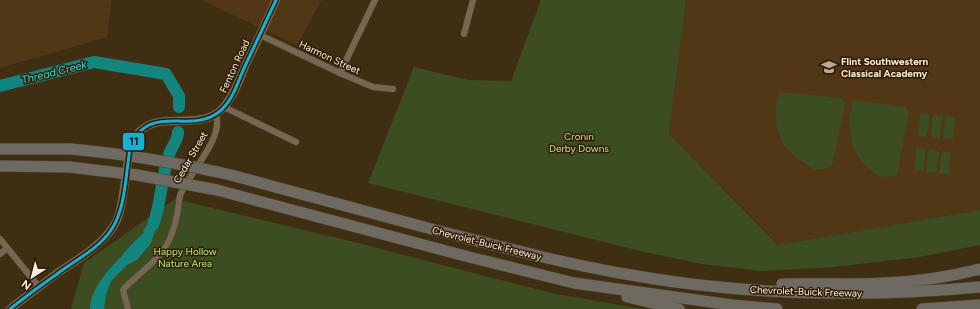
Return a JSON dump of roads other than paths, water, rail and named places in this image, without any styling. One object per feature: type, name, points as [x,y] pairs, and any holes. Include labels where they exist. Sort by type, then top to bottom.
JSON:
[{"type":"highway","name":"Chevrolet-Buick Freeway","points":[[0,149],[71,149],[116,153],[152,159],[231,175],[539,257],[626,275],[715,286],[813,293],[910,292],[980,286]]},
{"type":"highway","name":"Chevrolet-Buick Freeway","points":[[0,166],[69,167],[138,175],[217,190],[468,257],[574,283],[732,305],[776,309]]},
{"type":"highway","points":[[715,286],[896,282],[928,279],[980,269]]},
{"type":"highway","points":[[574,283],[679,309]]},
{"type":"highway","points":[[922,309],[980,305]]},
{"type":"street","name":"Fenton Road","points":[[10,309],[101,241],[113,228],[123,203],[130,147],[138,132],[152,123],[200,119],[216,114],[224,107],[234,91],[276,0]]},
{"type":"street","points":[[340,73],[375,0]]},
{"type":"street","points":[[464,34],[473,0]]},
{"type":"street","name":"Harmon Street","points":[[260,35],[373,87],[394,89]]},
{"type":"street","points":[[224,107],[296,142]]},
{"type":"street","name":"Cedar Street","points":[[128,309],[123,290],[154,261],[166,246],[176,218],[181,193],[204,156],[216,132],[216,114]]},
{"type":"street","points":[[0,239],[39,287]]},
{"type":"street","points":[[0,254],[8,248]]},
{"type":"water","points":[[162,208],[151,243],[137,260],[127,265],[111,281],[106,295],[104,309],[90,309],[94,292],[98,284],[132,244],[144,233],[143,231],[152,215]]},
{"type":"waterway","name":"Thread Creek","points":[[0,86],[94,62],[166,74],[179,96],[179,107]]},
{"type":"waterway","name":"Thread Creek","points":[[153,225],[167,161],[178,132]]},
{"type":"place","name":"Flint Southwestern Classical Academy","points":[[829,67]]},
{"type":"park label","name":"Cronin Derby Downs","points":[[579,142]]},
{"type":"park label","name":"Happy Hollow Nature Area","points":[[185,256]]}]
